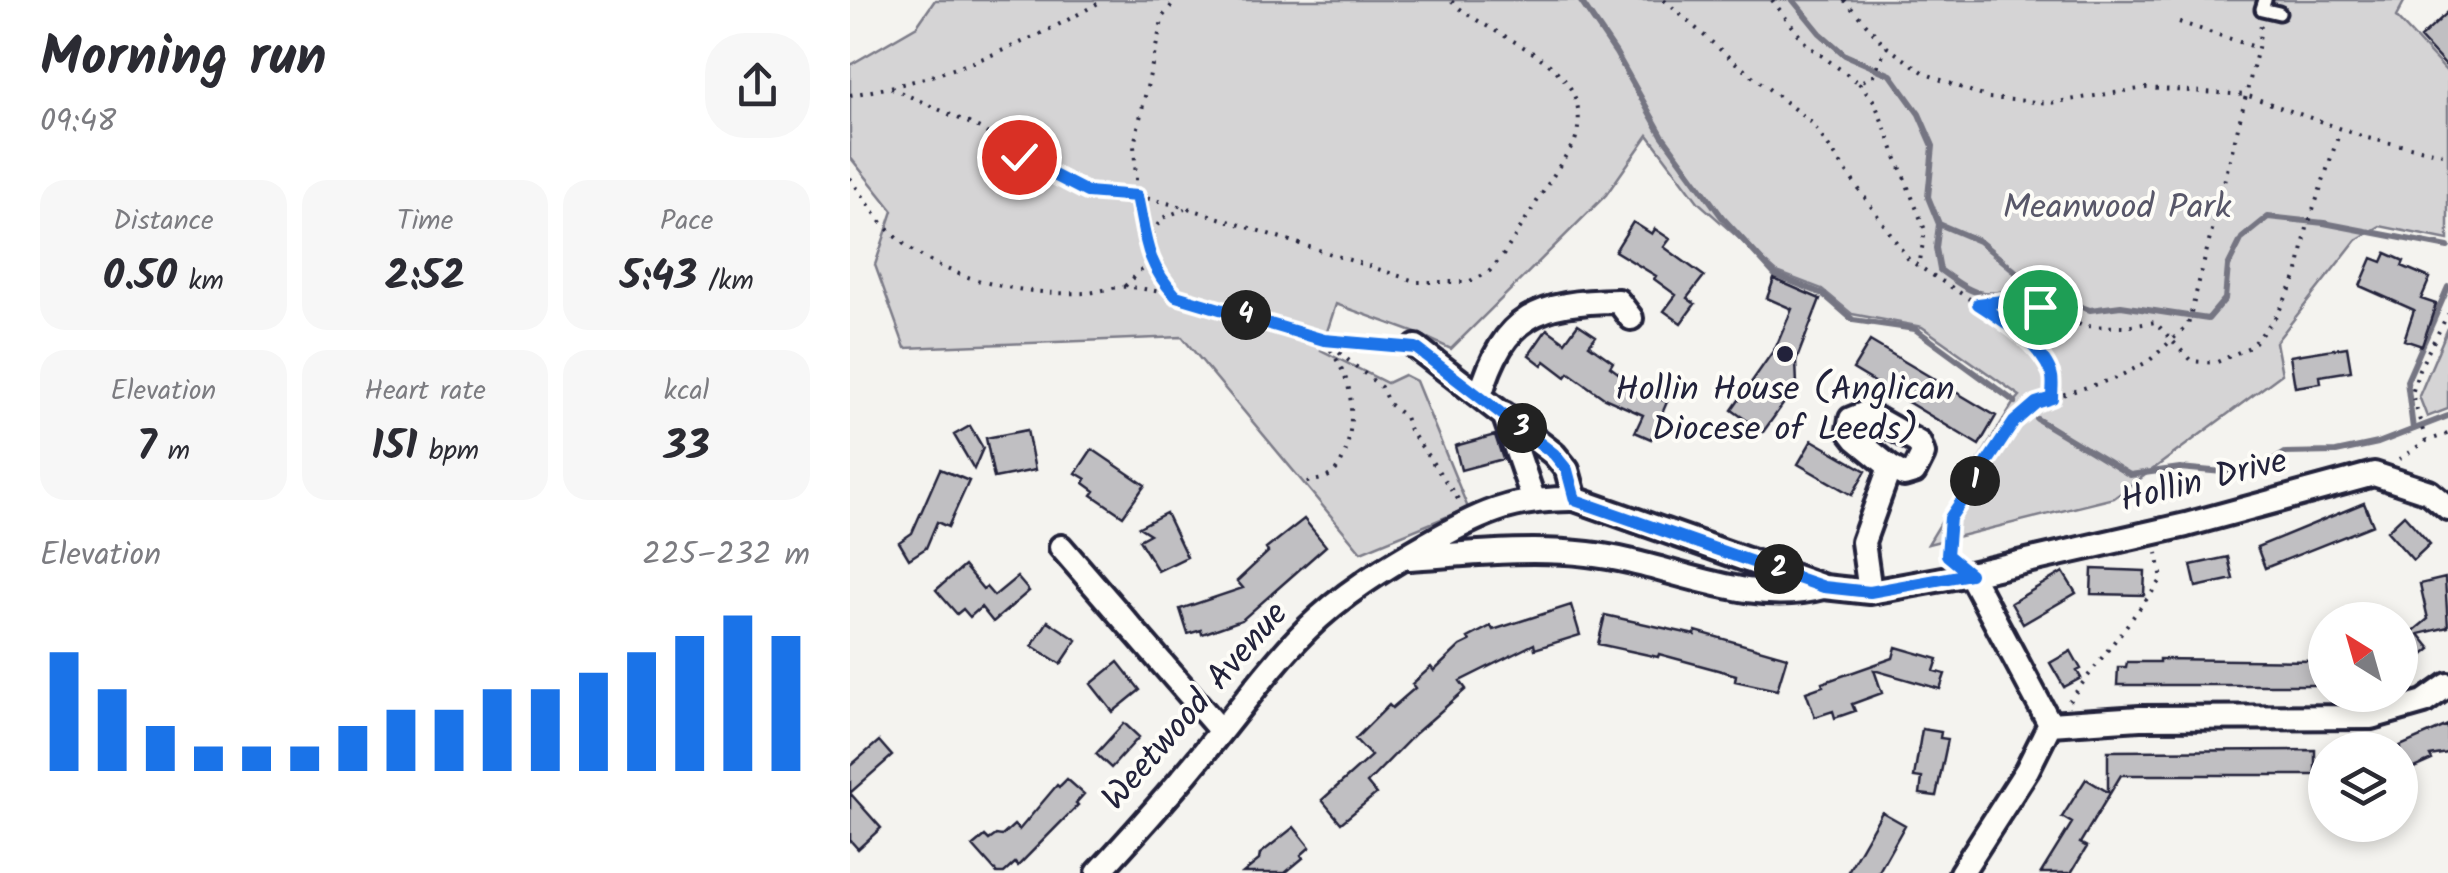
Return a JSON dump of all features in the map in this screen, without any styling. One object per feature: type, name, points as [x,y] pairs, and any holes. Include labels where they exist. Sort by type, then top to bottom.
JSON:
[{"type":"street","points":[[1480,396],[1496,353],[1537,312],[1556,304],[1618,302],[1631,318]]},
{"type":"street","points":[[1416,348],[1554,454],[1567,470],[1575,500]]},
{"type":"street","points":[[1504,414],[1533,498]]},
{"type":"street","points":[[1870,592],[1863,542],[1890,467]]},
{"type":"street","name":"Hollin Drive","points":[[1970,574],[2153,532],[2374,474],[2429,492],[2448,508]]},
{"type":"street","name":"Weetwood Avenue","points":[[1098,873],[1308,628],[1352,591],[1472,518],[1533,498],[1575,500],[1824,587],[1870,592],[1970,574]]},
{"type":"street","points":[[1061,547],[1221,732]]},
{"type":"street","name":"Weetwood Avenue","points":[[1402,558],[1508,551],[1589,554],[1748,591],[1802,592],[1824,587]]},
{"type":"street","points":[[1970,574],[2050,724]]},
{"type":"street","points":[[2050,724],[2140,718],[2371,717],[2424,702],[2448,686]]},
{"type":"street","points":[[1961,873],[2028,770],[2050,724]]},
{"type":"lane","points":[[2263,5],[2279,14]]},
{"type":"path","points":[[850,95],[891,88],[982,59],[1102,0]]},
{"type":"path","points":[[1176,0],[1163,16],[1134,144],[1137,196],[1150,262],[1176,296]]},
{"type":"path","points":[[891,88],[980,128],[1033,166],[1087,192],[1137,196],[1188,208],[1418,282],[1468,282],[1488,273],[1504,254],[1575,141],[1580,124],[1578,104],[1568,84],[1541,57],[1465,15],[1450,0]]},
{"type":"path","points":[[1664,0],[1812,123],[1909,260],[2004,320],[2044,360],[2052,376],[2052,398]]},
{"type":"path","points":[[1772,0],[1807,46],[1859,83],[1874,101],[1925,230],[1919,268]]},
{"type":"path","points":[[1844,0],[1887,47],[1926,74],[1988,98],[2050,103],[2146,88],[2246,95],[2366,138],[2448,155]]},
{"type":"path","points":[[1970,574],[1947,555],[1950,518],[2014,422],[2036,403],[2116,378],[2150,362],[2188,325],[2258,48],[2263,5]]},
{"type":"path","points":[[2179,22],[2258,48]]},
{"type":"path","points":[[1859,83],[1873,74],[1887,47]]},
{"type":"path","points":[[1978,304],[2010,300],[2040,307],[2083,326],[2125,327],[2155,322],[2191,361],[2215,362],[2252,346],[2277,315],[2297,276],[2307,228],[2340,129]]},
{"type":"path","points":[[850,178],[896,238],[935,265],[972,278],[1018,288],[1086,292],[1125,286],[1176,296],[1324,340],[1416,348]]},
{"type":"path","points":[[1146,243],[1162,218],[1188,208]]},
{"type":"path","points":[[1125,286],[1150,262]]},
{"type":"path","points":[[2448,314],[2418,368],[2412,394],[2426,441],[2448,434]]},
{"type":"path","points":[[1302,483],[1330,477],[1346,458],[1349,386],[1324,340]]},
{"type":"path","points":[[1324,340],[1381,387],[1472,518]]},
{"type":"path","points":[[2050,724],[2162,579],[2153,532]]},
{"type":"green space","name":"Meanwood Park","points":[[935,0],[2405,0],[2396,17],[2448,73],[2448,240],[2380,226],[2356,240],[2276,342],[2282,374],[2114,498],[1928,544],[2020,396],[1922,327],[1852,314],[1822,289],[1777,272],[1699,203],[1648,135],[1606,195],[1451,349],[1336,304],[1321,350],[1387,383],[1404,375],[1416,381],[1468,508],[1361,552],[1182,337],[905,348],[875,265],[893,211],[850,157],[850,65],[917,26]]},
{"type":"green space","points":[[2448,328],[2448,409],[2427,417],[2419,396]]},
{"type":"building","points":[[2448,12],[2448,68],[2420,38]]},
{"type":"building","points":[[1633,222],[1670,239],[1664,247],[1704,276],[1687,298],[1695,304],[1681,323],[1664,311],[1676,295],[1654,279],[1656,276],[1615,251]]},
{"type":"building","points":[[2386,253],[2404,261],[2402,266],[2430,278],[2421,299],[2436,304],[2422,346],[2404,340],[2414,310],[2360,286],[2372,258],[2382,262]]},
{"type":"building","name":"Hollin House (Anglican Diocese of Leeds)","points":[[1774,279],[1820,299],[1796,361],[1797,385],[1763,432],[1732,410],[1776,347],[1792,309],[1767,298]]},
{"type":"building","points":[[1578,324],[1596,336],[1589,345],[1613,362],[1610,367],[1625,378],[1622,382],[1667,402],[1651,439],[1635,432],[1643,415],[1604,398],[1569,373],[1566,377],[1545,361],[1542,365],[1529,355],[1547,329],[1565,342]]},
{"type":"building","points":[[1870,341],[1996,416],[1979,445],[1853,369]]},
{"type":"building","points":[[2347,347],[2351,371],[2320,376],[2321,383],[2295,387],[2290,356]]},
{"type":"building","points":[[970,426],[983,448],[974,469],[954,435]]},
{"type":"building","points":[[1027,430],[1035,470],[994,478],[986,438]]},
{"type":"building","points":[[1495,435],[1503,459],[1461,470],[1455,446]]},
{"type":"building","points":[[1812,440],[1866,471],[1852,495],[1798,464]]},
{"type":"building","points":[[1092,449],[1145,485],[1123,516],[1092,495],[1095,491],[1076,473]]},
{"type":"building","points":[[940,469],[969,481],[948,527],[937,522],[926,548],[909,559],[899,542],[912,533]]},
{"type":"building","points":[[2364,503],[2373,525],[2265,568],[2257,547]]},
{"type":"building","points":[[1166,513],[1187,557],[1158,571],[1139,540],[1150,534],[1139,527]]},
{"type":"building","points":[[2404,515],[2430,544],[2413,560],[2387,531]]},
{"type":"building","points":[[1304,519],[1326,546],[1242,620],[1202,634],[1201,630],[1188,634],[1180,609],[1243,588],[1237,581],[1268,552],[1266,549]]},
{"type":"building","points":[[2228,557],[2233,579],[2196,587],[2191,565]]},
{"type":"building","points":[[964,566],[994,596],[1017,577],[1029,591],[993,622],[981,607],[970,617],[963,609],[957,614],[936,590]]},
{"type":"building","points":[[2092,569],[2145,571],[2144,595],[2091,594]]},
{"type":"building","points":[[2063,572],[2076,593],[2023,624],[2011,603]]},
{"type":"building","points":[[2445,578],[2448,627],[2419,634],[2431,649],[2418,659],[2418,627],[2428,619],[2420,584]]},
{"type":"building","points":[[1571,605],[1580,635],[1535,649],[1534,644],[1460,681],[1466,689],[1367,783],[1376,794],[1341,823],[1322,800],[1371,756],[1355,739],[1389,705],[1392,708],[1415,688],[1412,684],[1431,667],[1434,671],[1470,641],[1468,638],[1491,626],[1493,630]]},
{"type":"building","points":[[1605,615],[1695,635],[1696,631],[1787,657],[1777,690],[1735,681],[1736,675],[1659,654],[1658,657],[1598,644]]},
{"type":"building","points":[[1048,621],[1077,640],[1061,664],[1032,646]]},
{"type":"building","points":[[1896,647],[1938,659],[1934,671],[1945,674],[1940,689],[1874,670],[1882,693],[1852,704],[1855,711],[1835,718],[1833,711],[1815,717],[1806,692],[1893,658]]},
{"type":"building","points":[[2071,651],[2081,669],[2077,671],[2081,678],[2064,687],[2050,663]]},
{"type":"building","points":[[2308,661],[2308,685],[2117,685],[2118,667],[2126,667],[2127,662]]},
{"type":"building","points":[[1118,662],[1140,690],[1113,712],[1091,684]]},
{"type":"building","points":[[1124,723],[1139,737],[1111,768],[1096,754]]},
{"type":"building","points":[[2448,725],[2448,753],[2430,756],[2432,760],[2418,766],[2418,738]]},
{"type":"building","points":[[1922,729],[1941,732],[1940,738],[1948,739],[1936,796],[1920,794],[1922,778],[1914,777]]},
{"type":"building","points":[[879,741],[892,756],[850,793],[850,766]]},
{"type":"building","points":[[2308,750],[2308,775],[2121,775],[2080,843],[2087,847],[2071,873],[2041,873],[2072,823],[2062,817],[2086,779],[2108,792],[2108,751]]},
{"type":"building","points":[[1067,779],[1084,794],[1078,805],[1018,866],[1015,863],[1004,873],[997,873],[973,846],[985,836],[989,840],[1002,836],[1014,825],[1019,830],[1057,785]]},
{"type":"building","points":[[850,793],[881,828],[858,849],[850,840]]},
{"type":"building","points":[[1882,812],[1905,825],[1878,873],[1847,873]]},
{"type":"building","points":[[1294,827],[1310,847],[1301,855],[1303,858],[1285,873],[1243,873],[1259,860],[1260,854]]},
{"type":"waterway","points":[[1580,0],[1616,53],[1662,135],[1722,217],[1775,275],[1823,294],[1853,320],[1915,329],[2015,402]]},
{"type":"waterway","points":[[1793,0],[1820,33],[1845,55],[1891,75],[1919,114],[1933,146],[1928,197],[1939,224],[1979,241],[2014,270],[2025,287],[2090,310],[2121,306],[2208,319],[2225,299],[2228,266],[2242,238],[2268,217],[2324,223],[2448,247]]},
{"type":"waterway","points":[[1939,224],[1936,248],[1940,270],[1980,293],[1999,294],[2025,287]]},
{"type":"waterway","points":[[2413,429],[2407,381],[2448,287]]},
{"type":"waterway","points":[[2037,419],[2130,475],[2180,468],[2223,472],[2262,468],[2285,453],[2336,452],[2378,443],[2448,416]]},
{"type":"place","name":"Hollin House (Anglican Diocese of Leeds)","points":[[1785,354]]},
{"type":"route","points":[[1019,157],[1087,192],[1137,196],[1150,262],[1176,296],[1324,340],[1416,348],[1554,454],[1567,470],[1575,500],[1824,587],[1870,592],[1970,574],[1947,555],[1950,518],[2014,422],[2036,403],[2052,398],[2052,376],[2044,360],[2004,320],[1978,304],[2010,300],[2040,307]]}]
